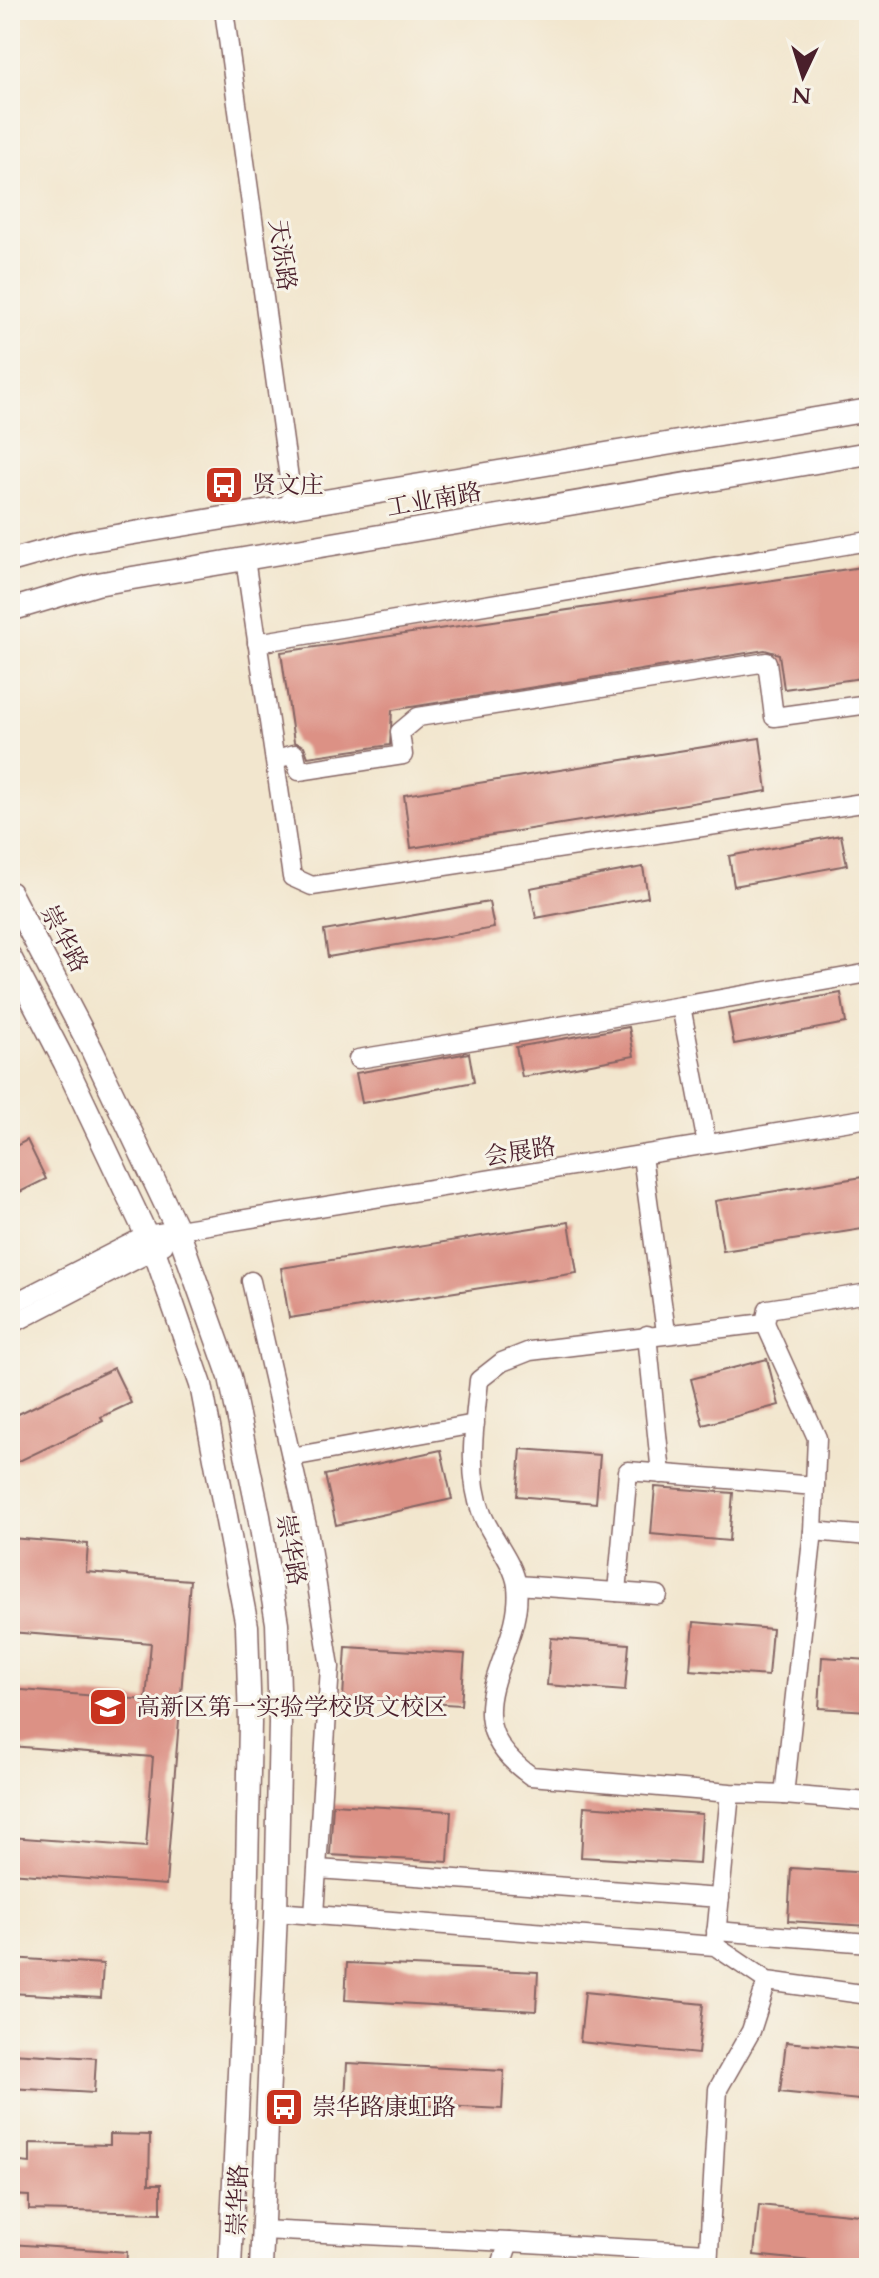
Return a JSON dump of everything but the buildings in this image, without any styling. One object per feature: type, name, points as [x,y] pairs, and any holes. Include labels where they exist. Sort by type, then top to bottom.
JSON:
[{"type":"main road","name":"工业南路","points":[[10,561],[74,543],[869,410]]},
{"type":"main road","name":"工业南路","points":[[10,610],[97,584],[869,453]]},
{"type":"main road","name":"崇华路","points":[[10,893],[92,1050],[179,1233],[230,1377],[277,1623],[280,1723],[276,1912],[261,2268]]},
{"type":"main road","name":"崇华路","points":[[10,957],[151,1244],[201,1385],[247,1626],[250,1723],[246,1904],[230,2268]]},
{"type":"street","name":"天泺路","points":[[224,10],[293,507]]},
{"type":"street","points":[[257,643],[869,541]]},
{"type":"street","points":[[245,559],[292,877],[312,886],[869,802]]},
{"type":"street","points":[[275,759],[295,754],[299,771],[403,755],[400,732],[418,717],[767,662],[774,717],[869,704]]},
{"type":"street","points":[[358,1059],[869,973]]},
{"type":"street","points":[[681,1006],[707,1144]]},
{"type":"street","name":"会展路","points":[[10,1305],[179,1233],[869,1118]]},
{"type":"street","points":[[642,1156],[656,1334],[661,1474]]},
{"type":"street","name":"会展路","points":[[10,1325],[151,1244]]},
{"type":"street","points":[[251,1281],[309,1535],[330,1667],[314,1915]]},
{"type":"street","points":[[784,1795],[813,1531],[817,1438],[765,1323],[768,1309],[869,1293]]},
{"type":"street","points":[[765,1323],[530,1351],[502,1362],[479,1380],[475,1424],[476,1495],[517,1585],[512,1633],[494,1674],[491,1717],[513,1763],[531,1776],[869,1802]]},
{"type":"street","points":[[291,1457],[475,1424]]},
{"type":"street","points":[[617,1592],[628,1471],[815,1486]]},
{"type":"street","points":[[813,1531],[869,1536]]},
{"type":"street","points":[[517,1585],[658,1595]]},
{"type":"street","points":[[716,1938],[730,1793]]},
{"type":"street","points":[[318,1869],[720,1898]]},
{"type":"street","points":[[276,1912],[716,1938],[869,1943]]},
{"type":"street","points":[[716,1938],[767,1981],[869,1995]]},
{"type":"street","points":[[262,2230],[509,2242],[708,2260],[718,2089],[751,2031],[767,1981]]},
{"type":"street","points":[[500,2268],[509,2242]]},
{"type":"place","name":"贤文庄","points":[[224,485]]},
{"type":"place","name":"高新区第一实验学校贤文校区","points":[[108,1707]]},
{"type":"place","name":"崇华路康虹路","points":[[284,2107]]}]
